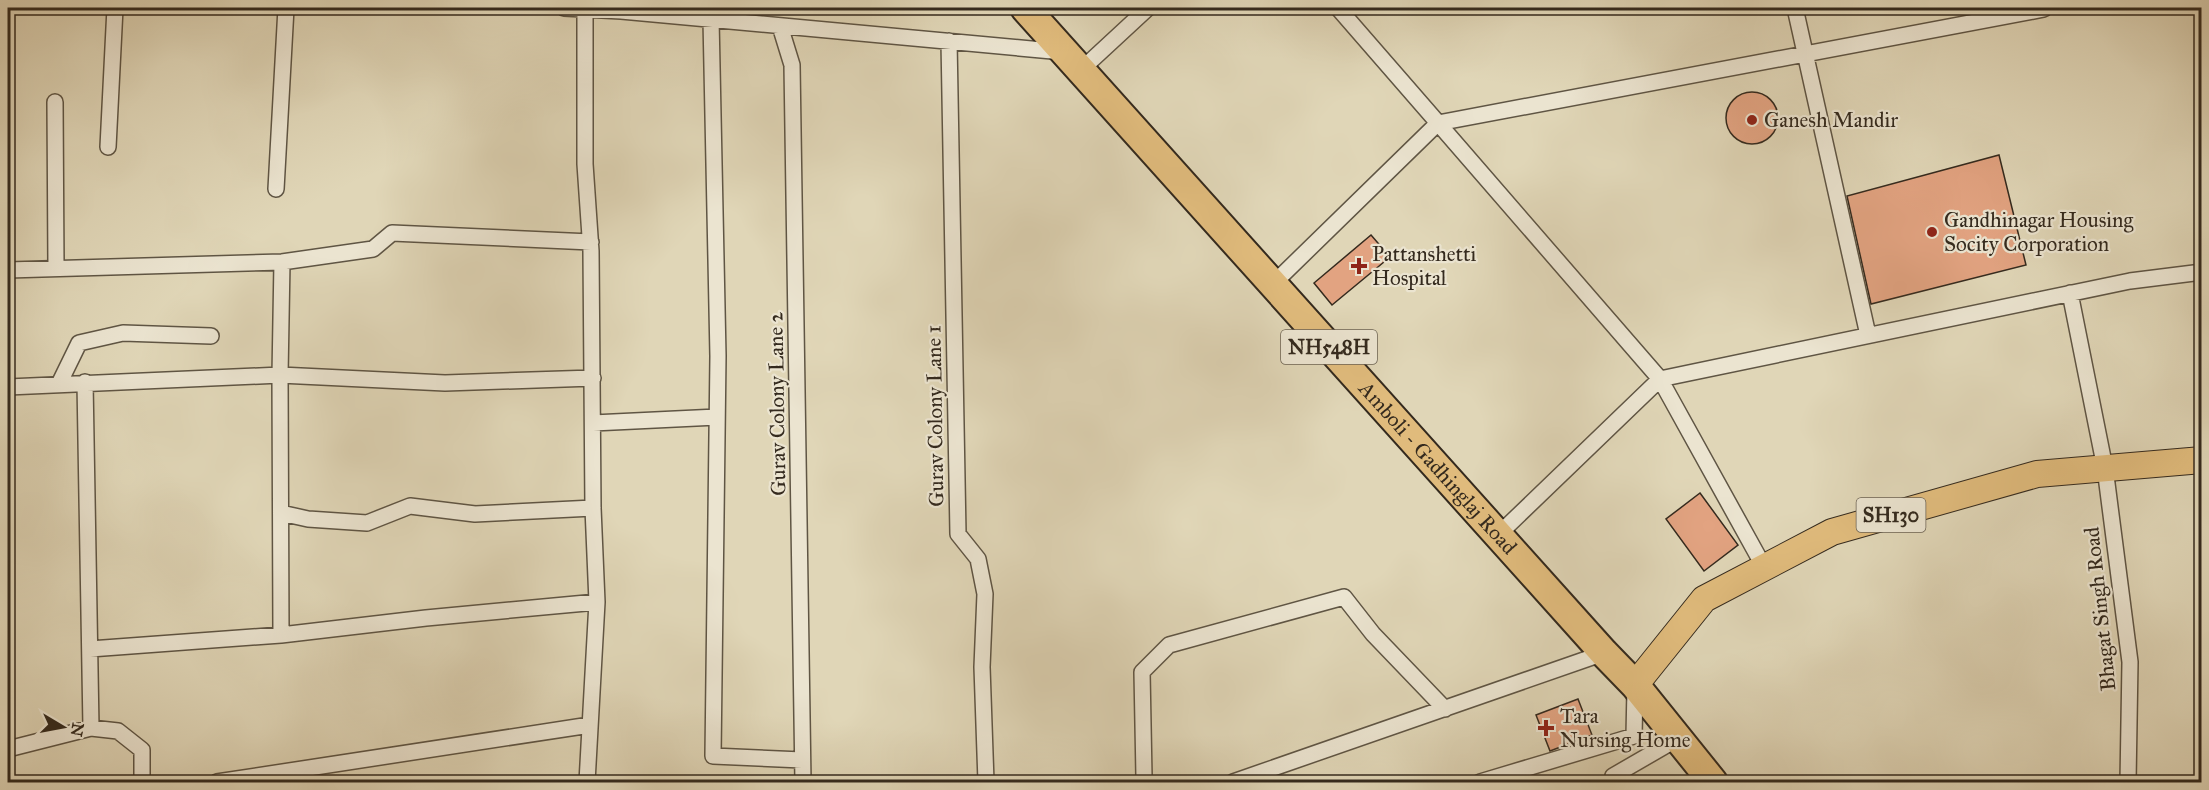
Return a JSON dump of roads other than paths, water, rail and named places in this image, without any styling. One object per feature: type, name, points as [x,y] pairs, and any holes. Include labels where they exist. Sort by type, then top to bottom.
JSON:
[{"type":"highway","name":"Amboli - Gadhinglaj Road","points":[[1025,8],[1635,685]]},
{"type":"highway","name":"NH548H","points":[[1635,685],[1713,783]]},
{"type":"main road","name":"SH130","points":[[1635,685],[1704,599],[1832,532],[2037,474],[2202,460]]},
{"type":"street","points":[[108,147],[115,8]]},
{"type":"street","points":[[276,189],[286,8]]},
{"type":"street","points":[[564,8],[621,9],[949,41],[1073,61],[1148,8]]},
{"type":"street","points":[[1338,8],[1660,379],[1764,567]]},
{"type":"street","points":[[1795,8],[1868,336]]},
{"type":"street","points":[[585,9],[585,164],[591,242],[592,508],[597,602],[587,783]]},
{"type":"street","points":[[1273,284],[1438,123],[2044,9]]},
{"type":"street","points":[[711,19],[717,417],[713,756],[802,760]]},
{"type":"street","name":"Gurav Colony Lane 2","points":[[780,26],[792,65],[803,783]]},
{"type":"street","name":"Gurav Colony Lane 1","points":[[949,41],[958,534],[978,559],[985,594],[981,667],[986,783]]},
{"type":"street","points":[[55,102],[56,268]]},
{"type":"street","points":[[8,270],[282,262],[373,249],[392,233],[591,242]]},
{"type":"street","points":[[281,635],[282,262]]},
{"type":"street","points":[[1498,535],[1660,379],[2130,281],[2202,272]]},
{"type":"street","name":"Bhagat Singh Road","points":[[2070,293],[2105,468],[2130,662],[2128,783]]},
{"type":"street","points":[[59,384],[79,343],[123,333],[211,336]]},
{"type":"street","points":[[8,387],[280,375],[445,383],[593,378]]},
{"type":"street","points":[[85,382],[91,728]]},
{"type":"street","points":[[593,423],[717,417]]},
{"type":"street","points":[[281,513],[308,519],[367,523],[410,506],[475,514],[592,508]]},
{"type":"street","points":[[1146,783],[1142,672],[1169,645],[1344,597],[1373,634],[1445,709]]},
{"type":"street","points":[[90,650],[281,635],[426,618],[597,602]]},
{"type":"street","points":[[1233,783],[1604,653]]},
{"type":"street","points":[[1480,783],[1634,736],[1635,685]]},
{"type":"street","points":[[218,783],[590,725]]},
{"type":"street","points":[[8,749],[91,728],[118,731],[142,750],[142,783]]},
{"type":"street","points":[[1613,783],[1613,776],[1677,739]]},
{"type":"place","name":"Ganesh Mandir","points":[[1752,120]]},
{"type":"place","name":"Gandhinagar Housing Socity Corporation","points":[[1932,232]]},
{"type":"place","name":"Pattanshetti Hospital","points":[[1359,266]]},
{"type":"place","name":"Tara Nursing Home","points":[[1546,728]]}]
